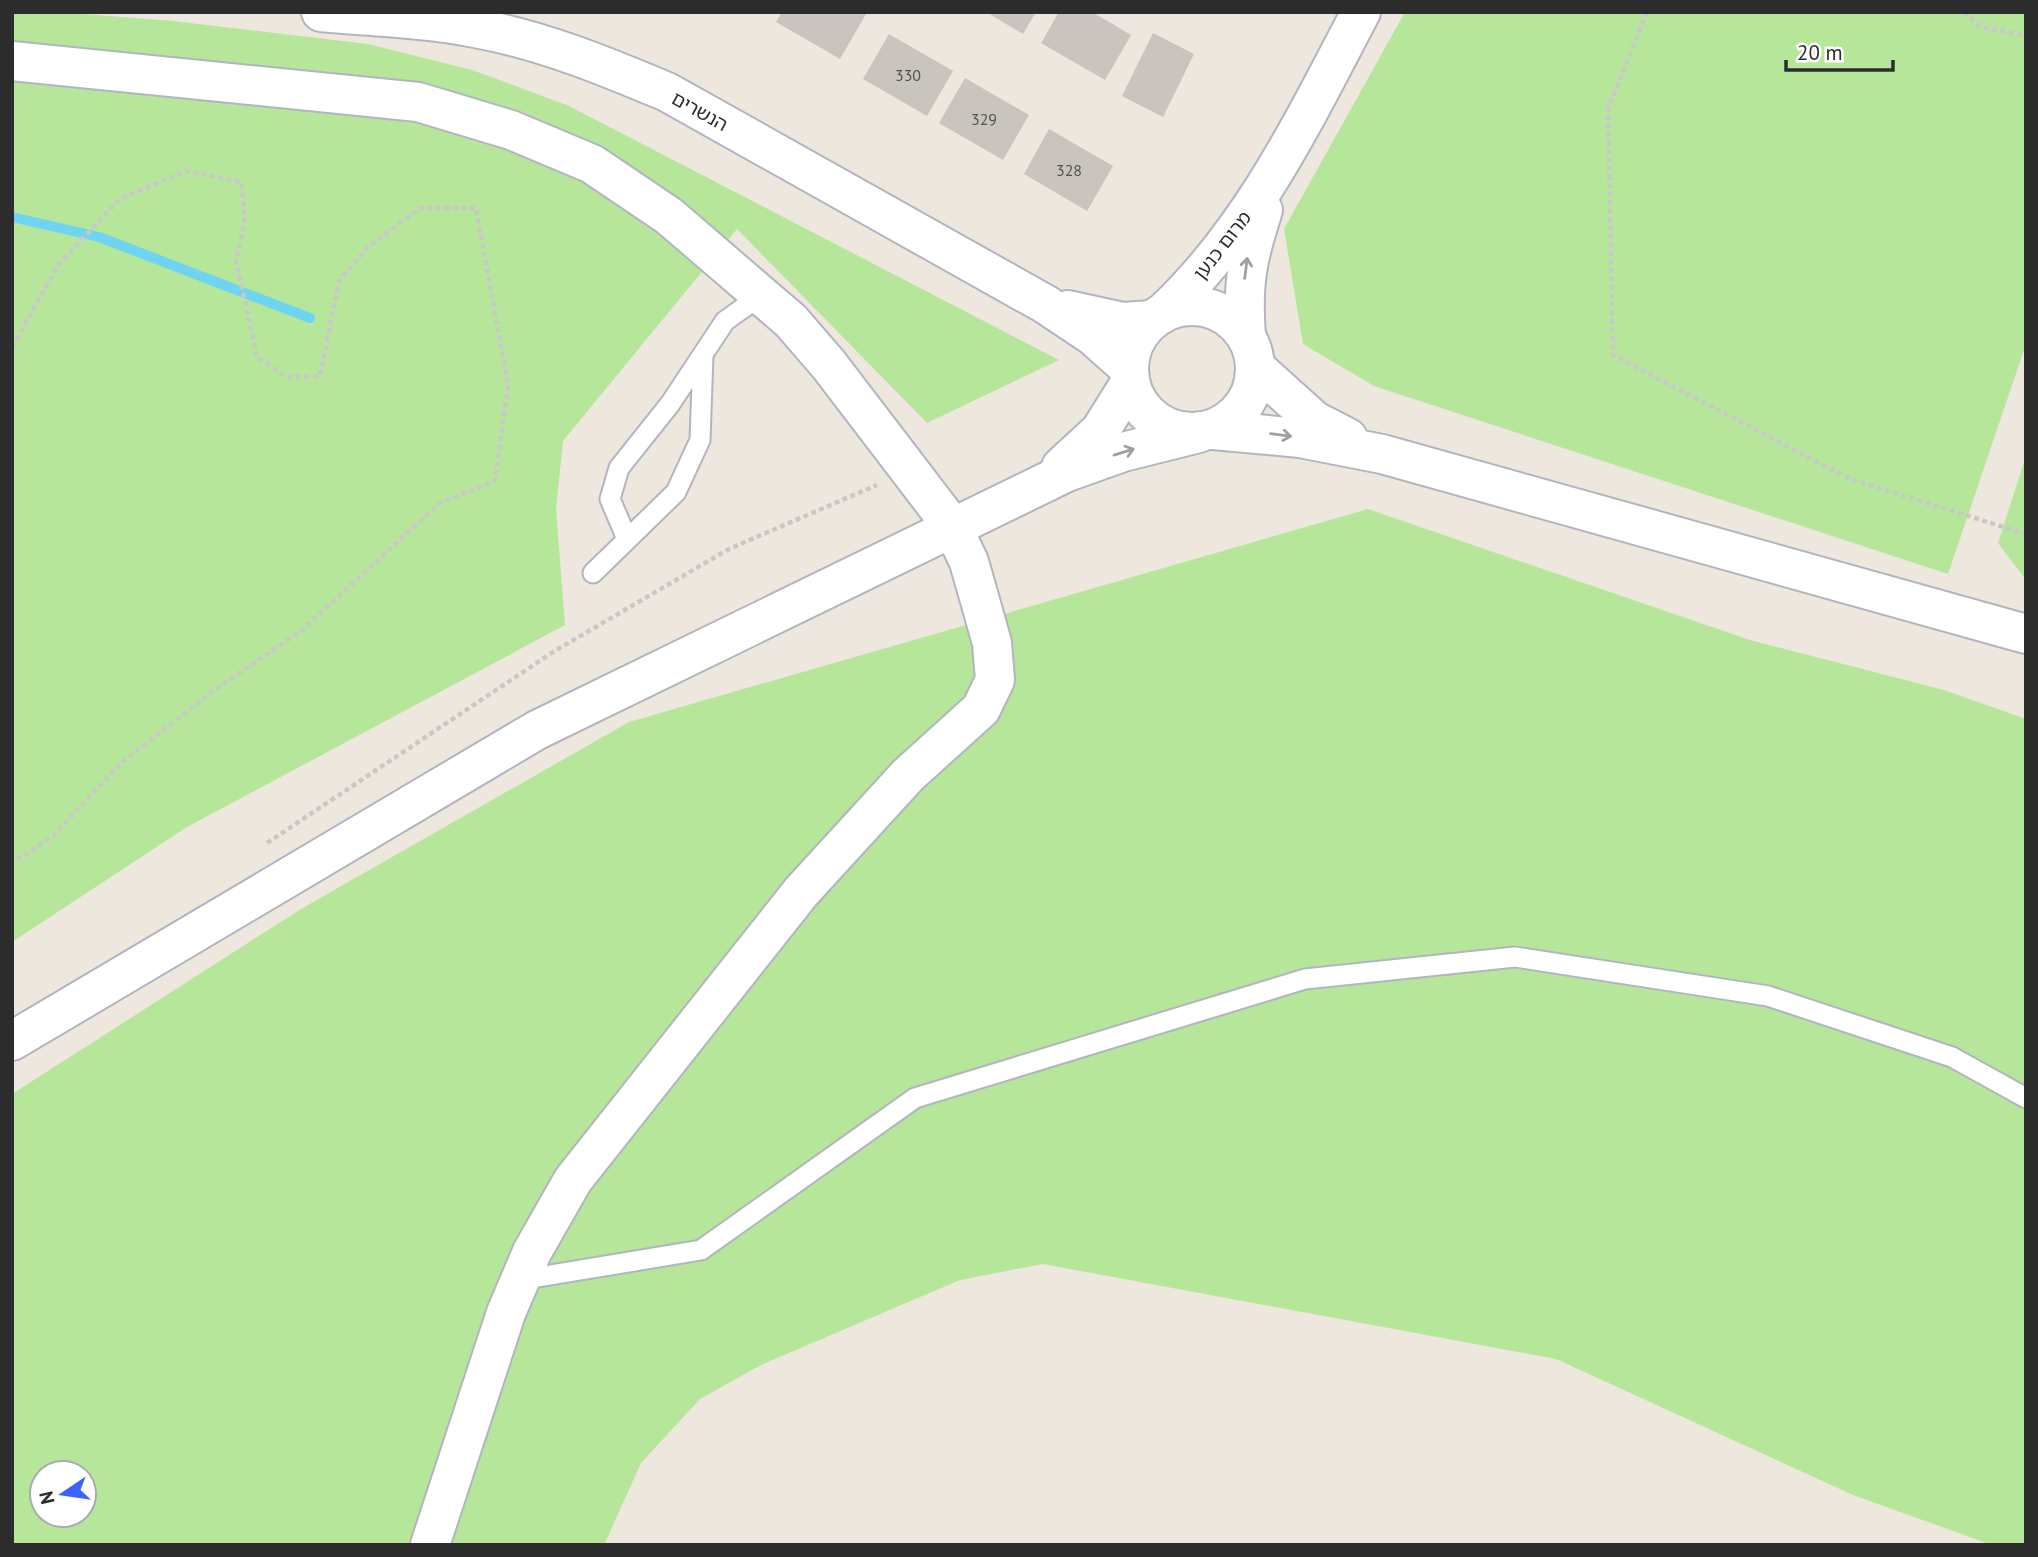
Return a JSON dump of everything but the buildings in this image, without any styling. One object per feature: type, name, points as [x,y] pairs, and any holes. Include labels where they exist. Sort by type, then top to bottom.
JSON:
[{"type":"street","name":"הנשרים","points":[[321,12],[473,27],[522,38],[607,67],[667,92],[1045,304],[1093,335],[1129,376]]},
{"type":"street","name":"מרום כנען","points":[[1157,317],[1188,289],[1235,232],[1276,172],[1361,12]]},
{"type":"street","points":[[12,61],[418,102],[511,130],[592,164],[669,216],[791,321],[829,365],[952,526],[969,562],[992,643],[995,680],[981,709],[908,775],[858,828],[748,956],[573,1180],[520,1280],[484,1376],[430,1545]]},
{"type":"street","name":"מרום כנען","points":[[1251,351],[1243,296],[1247,258],[1276,172]]},
{"type":"street","name":"הנשרים","points":[[1045,304],[1098,319],[1123,322],[1157,317]]},
{"type":"street","points":[[1038,486],[1100,431],[1129,376],[1132,350],[1140,333],[1157,317],[1180,307],[1208,308],[1234,321],[1251,351],[1315,421],[1382,454]]},
{"type":"street","points":[[12,1041],[537,730],[1038,486],[1123,452],[1206,431],[1231,420],[1245,405],[1253,387],[1251,351]]},
{"type":"street","points":[[1129,376],[1136,400],[1148,415],[1163,426],[1180,432],[1206,431],[1300,438],[1382,454],[2026,634]]},
{"type":"lane","points":[[627,539],[610,499],[619,468],[670,404],[725,321],[760,296]]},
{"type":"lane","points":[[593,573],[676,492],[700,440],[703,355]]},
{"type":"lane","points":[[520,1280],[701,1250],[915,1098],[1305,978],[1515,957],[1768,996],[1952,1058],[2026,1098]]},
{"type":"path","points":[[1647,12],[1608,109],[1613,355],[1850,479],[2026,534]]},
{"type":"path","points":[[1964,12],[1981,27],[2026,36]]},
{"type":"path","points":[[12,347],[59,264],[120,199],[186,171],[241,182],[245,218],[236,261],[257,357],[287,377],[320,376],[339,281],[368,248],[420,208],[477,208],[508,385],[495,481],[440,503],[302,630],[214,691],[121,763],[53,836],[12,863]]},
{"type":"path","points":[[256,850],[553,652],[729,549],[910,471]]},
{"type":"green space","points":[[12,12],[59,12],[173,21],[368,44],[472,70],[569,106],[1059,360],[927,423],[737,229],[563,441],[556,509],[565,625],[187,827],[12,942]]},
{"type":"green space","points":[[1405,12],[2026,12],[2026,344],[1948,574],[1374,386],[1303,344],[1284,229]]},
{"type":"green space","points":[[2026,456],[2026,580],[1998,543]]},
{"type":"green space","points":[[1368,509],[1750,640],[1944,690],[2026,719],[2026,1545],[1992,1545],[1853,1495],[1556,1359],[1043,1264],[960,1280],[761,1365],[700,1399],[641,1463],[604,1545],[12,1545],[12,1094],[301,909],[629,722]]},
{"type":"waterway","points":[[12,217],[99,237],[310,318]]}]
